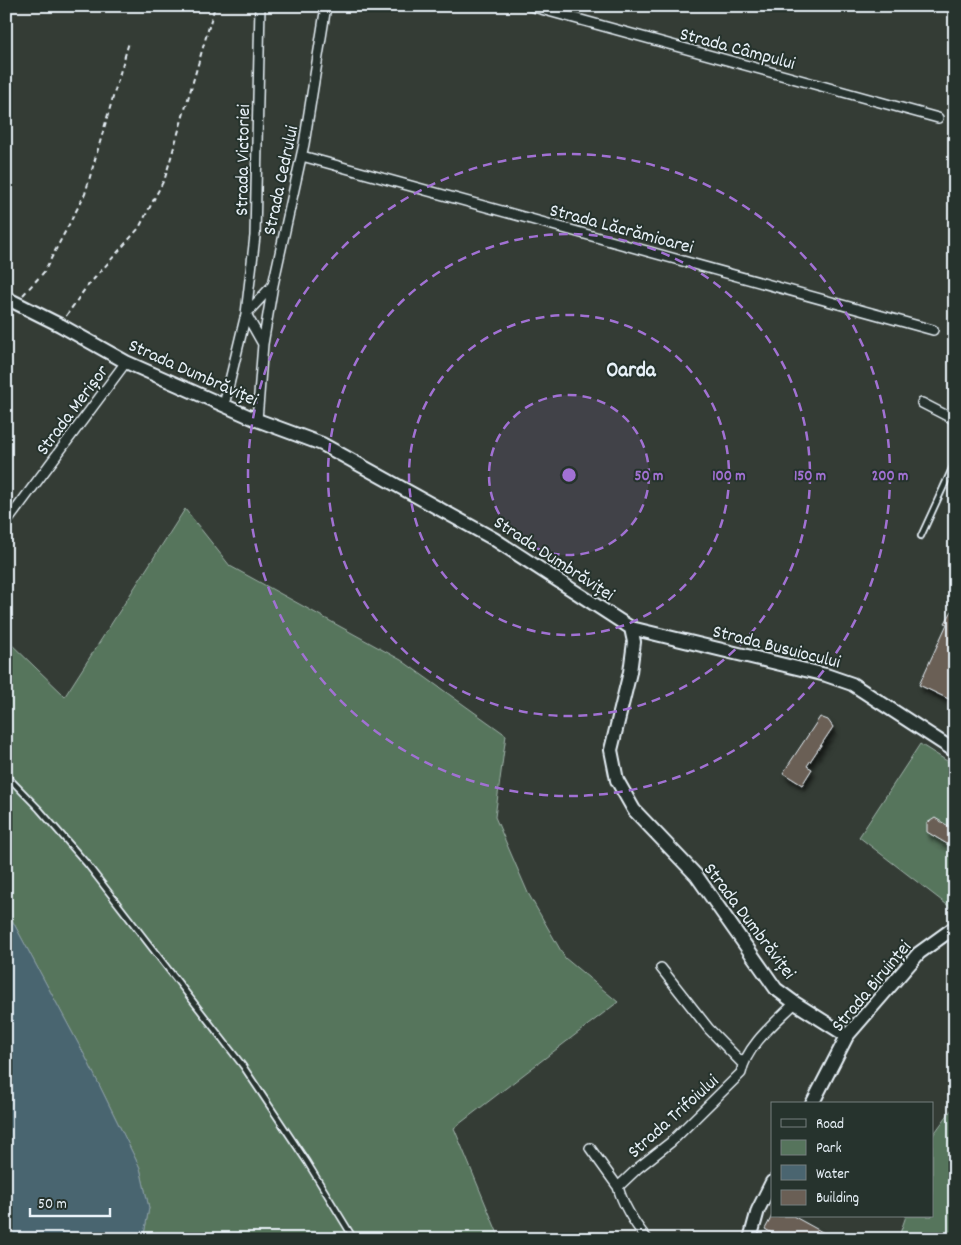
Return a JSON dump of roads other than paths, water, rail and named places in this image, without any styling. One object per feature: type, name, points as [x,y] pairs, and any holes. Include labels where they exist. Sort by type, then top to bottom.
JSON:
[{"type":"main road","name":"Strada Dumbrăviței","points":[[11,300],[126,362],[256,420],[322,444],[485,534],[631,628],[634,642],[630,672],[611,750],[617,780],[634,810],[696,875],[776,989],[847,1036]]},
{"type":"main road","name":"Strada Busuiocului","points":[[631,628],[826,675],[852,684],[955,751]]},
{"type":"main road","name":"Strada Biruinței","points":[[813,1102],[847,1036],[919,953],[955,926]]},
{"type":"main road","points":[[750,1239],[758,1210],[771,1184]]},
{"type":"street","name":"Strada Victoriei","points":[[224,406],[246,314],[255,236],[260,6]]},
{"type":"street","name":"Strada Cedrului","points":[[256,420],[263,344],[273,285],[302,156],[326,6]]},
{"type":"street","name":"Strada Câmpului","points":[[530,6],[938,118]]},
{"type":"street","name":"Strada Lăcrămioarei","points":[[302,156],[933,330]]},
{"type":"street","points":[[263,344],[246,314],[273,285]]},
{"type":"street","name":"Strada Merișor","points":[[6,523],[126,362]]},
{"type":"street","points":[[922,403],[955,420]]},
{"type":"street","points":[[661,968],[709,1029],[743,1064]]},
{"type":"street","name":"Strada Trifoiului","points":[[618,1187],[638,1168],[671,1142],[741,1073],[743,1064],[752,1047],[795,1003]]},
{"type":"street","points":[[590,1148],[618,1187],[637,1226],[647,1239]]},
{"type":"lane","points":[[921,536],[955,462]]},
{"type":"lane","points":[[6,775],[39,809],[87,864],[243,1066],[312,1170],[354,1239]]},
{"type":"water","points":[[6,909],[86,1058],[140,1168],[149,1208],[143,1239],[6,1239]]},
{"type":"district","name":"Oarda","points":[[631,369]]}]
